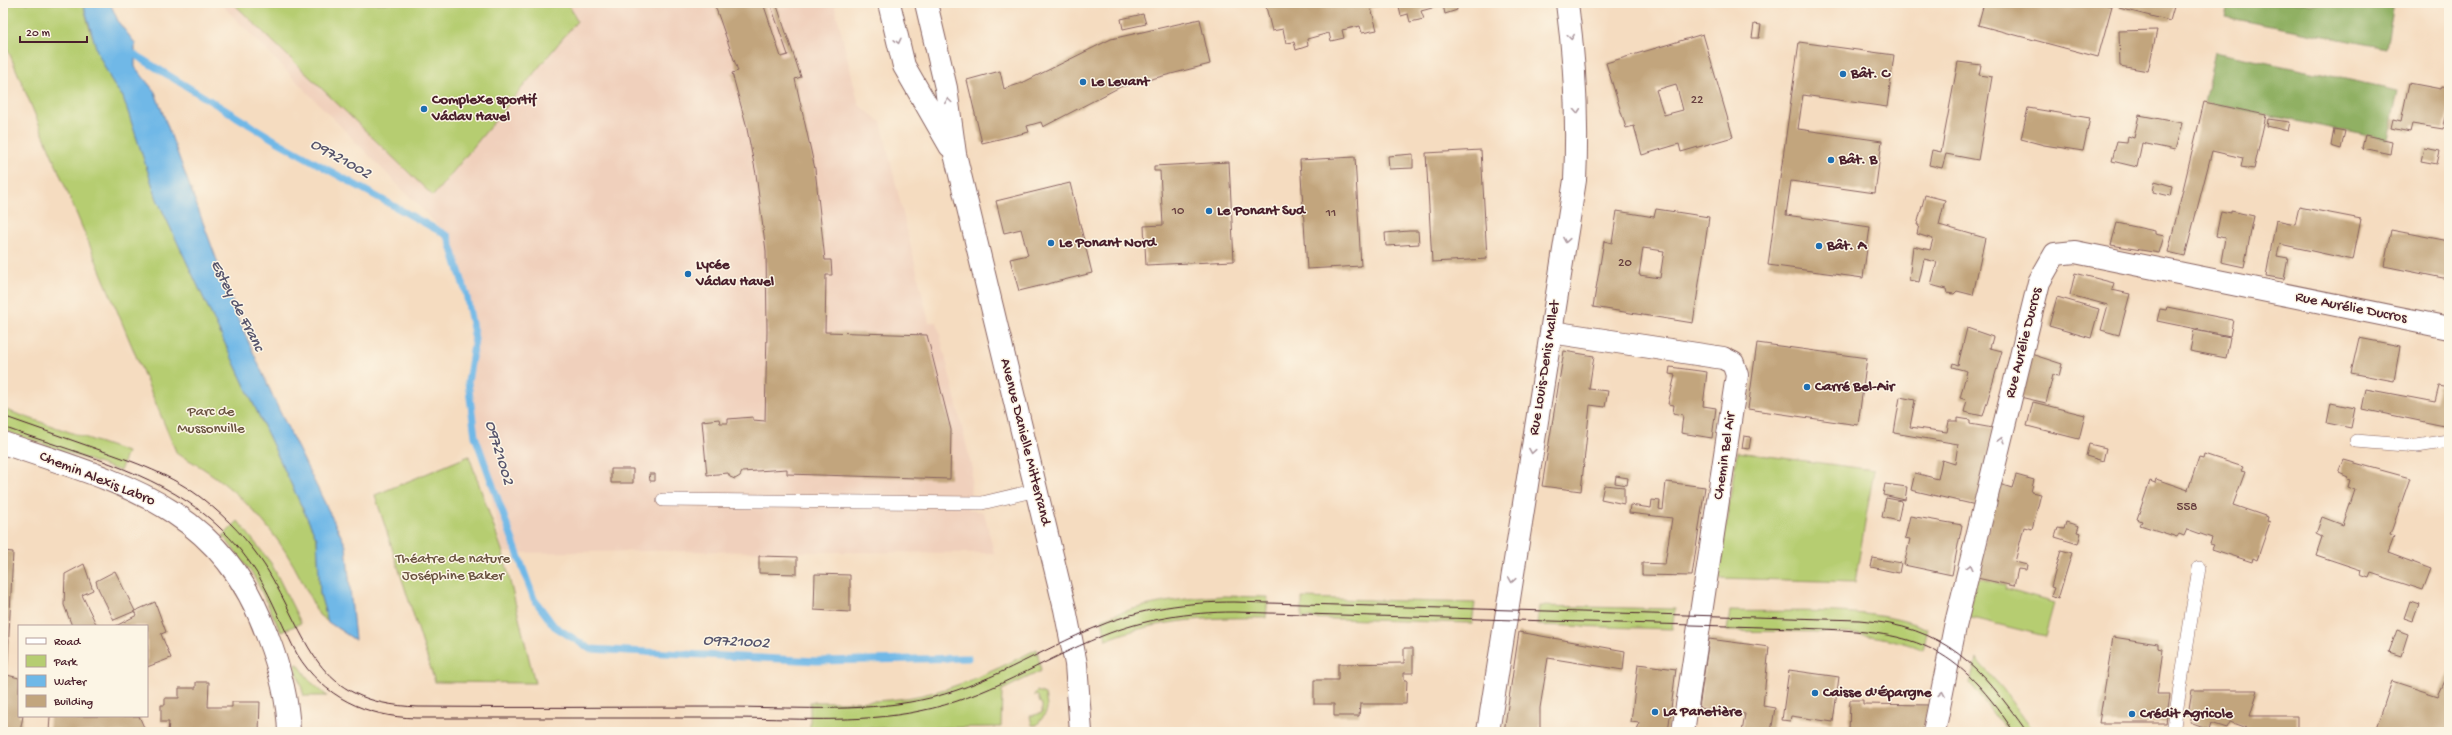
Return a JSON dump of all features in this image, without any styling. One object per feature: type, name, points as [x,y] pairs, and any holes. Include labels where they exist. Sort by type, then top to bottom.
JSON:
[{"type":"street","name":"Avenue Danielle Mitterrand","points":[[889,3],[904,66],[955,154]]},
{"type":"street","name":"Avenue Danielle Mitterrand","points":[[926,3],[946,88],[955,154],[1066,609],[1085,695],[1081,732]]},
{"type":"street","name":"Rue Louis-Denis Mallet","points":[[1488,732],[1575,180],[1577,140],[1572,43],[1567,3]]},
{"type":"street","name":"Rue Aurélie Ducros","points":[[1934,732],[1955,627],[2039,282],[2056,254],[2075,252],[2449,328]]},
{"type":"street","name":"Chemin Bel Air","points":[[1551,332],[1723,358],[1733,363],[1737,375],[1683,732]]},
{"type":"street","name":"Chemin Alexis Labro","points":[[3,443],[111,481],[157,501],[183,518],[205,536],[225,557],[247,589],[261,618],[276,659],[285,702],[289,732]]},
{"type":"lane","points":[[2356,441],[2417,446],[2449,441]]},
{"type":"lane","points":[[663,500],[982,503],[1037,490]]},
{"type":"lane","points":[[2174,732],[2199,568]]},
{"type":"shaded area","name":"Lycée Václav Havel","points":[[220,3],[834,3],[859,105],[881,122],[929,322],[937,322],[972,469],[969,510],[984,512],[994,553],[657,551],[503,553],[469,393],[470,312],[448,236]]},
{"type":"green space","name":"Parc de Mussonville","points":[[3,3],[83,3],[90,30],[113,84],[123,97],[157,199],[317,539],[320,594],[328,622],[319,615],[299,575],[275,536],[251,508],[208,472],[177,454],[3,38]]},
{"type":"green space","name":"Complexe sportif Václav Havel","points":[[233,3],[568,3],[577,21],[433,196]]},
{"type":"green space","points":[[2229,3],[2394,3],[2386,48],[2225,17]]},
{"type":"green space","points":[[2215,52],[2398,90],[2388,140],[2204,102]]},
{"type":"green space","points":[[3,409],[127,452],[120,471],[3,430]]},
{"type":"green space","points":[[1737,452],[1874,470],[1855,582],[1718,578]]},
{"type":"green space","name":"Théatre de nature Joséphine Baker","points":[[469,456],[503,553],[535,683],[435,682],[375,495]]},
{"type":"green space","points":[[238,521],[271,563],[301,623],[281,632],[254,576],[223,536]]},
{"type":"green space","points":[[1977,578],[2006,585],[2005,589],[2054,603],[2045,636],[1968,617]]},
{"type":"green space","points":[[1223,596],[1268,597],[1266,618],[1225,618],[1185,621],[1145,628],[1106,640],[1102,619],[1131,609],[1161,603],[1192,598]]},
{"type":"green space","points":[[1302,598],[1475,603],[1472,623],[1302,618]]},
{"type":"green space","points":[[1539,606],[1675,609],[1672,629],[1537,625]]},
{"type":"green space","points":[[1730,611],[1857,613],[1906,621],[1928,629],[1923,650],[1902,642],[1853,634],[1827,632],[1727,631]]},
{"type":"green space","points":[[1037,649],[1041,671],[1002,690],[1001,727],[810,729],[810,702],[873,701],[920,696],[948,688],[974,678]]},
{"type":"green space","points":[[1976,659],[2003,689],[2034,732],[2008,732],[1970,683]]},
{"type":"green space","points":[[298,664],[310,681],[327,696],[304,696],[295,665]]},
{"type":"green space","points":[[1037,691],[1045,694],[1047,710],[1037,725],[1032,725],[1030,716],[1042,713],[1042,704],[1040,703],[1038,696],[1034,695]]},
{"type":"water","points":[[83,3],[110,3],[119,23],[135,43],[135,67],[155,92],[240,323],[279,410],[346,546],[355,640],[328,622],[320,594],[317,539],[157,199],[123,97],[113,84],[97,51]]},
{"type":"building","points":[[714,3],[763,3],[781,57],[788,55],[770,3],[776,3],[801,77],[795,79],[815,169],[825,260],[831,260],[832,275],[826,275],[825,332],[927,335],[951,430],[950,479],[787,474],[787,469],[742,472],[740,476],[735,479],[730,477],[728,473],[707,475],[702,421],[719,419],[720,423],[728,423],[728,419],[753,417],[753,420],[765,421],[767,331],[766,251],[756,174],[746,124],[732,73],[738,71]]},
{"type":"building","points":[[1265,3],[1390,4],[1371,8],[1377,30],[1362,33],[1360,26],[1342,30],[1344,38],[1331,41],[1329,33],[1307,39],[1308,46],[1296,50],[1294,42],[1286,43],[1283,29],[1272,31]]},
{"type":"building","points":[[1398,3],[1456,3],[1457,10],[1445,14],[1443,5],[1421,11],[1424,19],[1410,22],[1408,14],[1401,16]]},
{"type":"building","points":[[1984,3],[2099,3],[2112,6],[2098,57],[1978,25]]},
{"type":"building","points":[[2120,3],[2175,3],[2170,21],[2119,8]]},
{"type":"building","points":[[1143,14],[1146,24],[1123,29],[1121,19]]},
{"type":"building","name":"Le Levant","points":[[1200,19],[1210,64],[1120,87],[1043,127],[1041,122],[1027,126],[1029,132],[982,143],[967,80],[1000,71],[1004,89],[1022,83],[1111,39]]},
{"type":"building","points":[[1754,24],[1761,25],[1759,38],[1752,38]]},
{"type":"building","points":[[2157,30],[2148,71],[2120,66],[2119,31]]},
{"type":"building","points":[[1703,34],[1733,137],[1681,152],[1679,144],[1642,155],[1634,126],[1626,128],[1606,63]],"holes":[[[1676,84],[1683,110],[1664,115],[1656,90]]]},
{"type":"building","points":[[1799,42],[1894,55],[1887,107],[1803,95],[1798,129],[1882,141],[1875,193],[1791,181],[1786,215],[1870,227],[1863,278],[1768,265]]},
{"type":"building","points":[[1958,62],[1981,65],[1979,75],[1992,77],[1978,160],[1946,154],[1942,168],[1929,165],[1932,150],[1941,152]]},
{"type":"building","points":[[2409,83],[2441,89],[2442,86],[2449,87],[2449,105],[2443,129],[2412,124],[2410,132],[2391,128],[2393,119],[2401,121]]},
{"type":"building","points":[[2204,102],[2266,115],[2254,169],[2241,167],[2243,158],[2212,151],[2185,256],[2168,252]]},
{"type":"building","points":[[2028,108],[2090,118],[2083,151],[2044,145],[2021,139]]},
{"type":"building","points":[[2139,115],[2182,123],[2175,150],[2142,143],[2137,167],[2112,161],[2117,141],[2127,142],[2128,136],[2134,138]]},
{"type":"building","points":[[2268,119],[2290,122],[2288,131],[2267,126]]},
{"type":"building","points":[[2334,129],[2345,131],[2341,149],[2331,146]]},
{"type":"building","points":[[2365,135],[2392,141],[2390,154],[2362,148]]},
{"type":"building","points":[[2424,148],[2440,151],[2437,164],[2421,161]]},
{"type":"building","points":[[1481,150],[1487,259],[1432,262],[1426,153]]},
{"type":"building","points":[[1413,154],[1413,168],[1389,169],[1388,156]]},
{"type":"building","points":[[1355,157],[1361,266],[1307,269],[1300,160]]},
{"type":"building","name":"Le Ponant Sud","points":[[1229,162],[1234,261],[1146,265],[1144,226],[1163,225],[1160,171],[1154,171],[1154,166]]},
{"type":"building","points":[[2155,181],[2172,186],[2170,196],[2153,192]]},
{"type":"building","name":"Le Ponant Nord","points":[[1070,183],[1092,273],[1019,291],[1010,259],[1028,255],[1021,229],[1004,233],[996,201]]},
{"type":"building","points":[[1925,195],[1945,200],[1939,225],[1985,238],[1973,295],[1957,291],[1954,294],[1947,293],[1946,289],[1931,285],[1937,262],[1924,259],[1919,282],[1909,280],[1913,246],[1930,250],[1933,239],[1917,234],[1919,225],[1917,225]]},
{"type":"building","points":[[2299,207],[2361,219],[2353,260],[2280,244],[2277,256],[2288,258],[2284,279],[2266,276],[2276,220],[2295,224]]},
{"type":"building","points":[[1656,209],[1709,217],[1693,323],[1593,307],[1604,241],[1612,243],[1617,211],[1654,217]],"holes":[[[1643,248],[1664,251],[1660,278],[1639,275]]]},
{"type":"building","points":[[2221,211],[2231,213],[2231,211],[2254,216],[2244,267],[2221,262],[2225,238],[2216,236]]},
{"type":"building","points":[[2117,223],[2155,231],[2155,234],[2164,236],[2159,253],[2111,245]]},
{"type":"building","points":[[2391,230],[2449,241],[2448,279],[2384,266]]},
{"type":"building","points":[[1418,231],[1419,244],[1386,246],[1385,233]]},
{"type":"building","points":[[2075,273],[2114,283],[2112,290],[2130,294],[2119,335],[2101,330],[2108,305],[2070,295]]},
{"type":"building","points":[[2057,297],[2099,309],[2091,338],[2049,326]]},
{"type":"building","points":[[2167,307],[2233,320],[2230,336],[2157,321],[2160,309],[2166,310]]},
{"type":"building","points":[[1967,328],[1993,337],[1990,348],[2002,351],[1983,416],[1964,412],[1967,400],[1960,398],[1967,371],[1952,367],[1953,363],[1958,365]]},
{"type":"building","points":[[2194,330],[2230,337],[2226,358],[2190,351]]},
{"type":"building","points":[[2359,338],[2400,346],[2394,381],[2351,373]]},
{"type":"building","name":"Carré Bel-Air","points":[[1757,343],[1867,358],[1858,425],[1748,409]]},
{"type":"building","points":[[1564,351],[1594,356],[1589,389],[1608,391],[1605,407],[1590,405],[1581,491],[1542,486]]},
{"type":"building","points":[[2031,354],[2062,364],[2059,376],[2053,375],[2046,403],[2020,397]]},
{"type":"building","points":[[1670,367],[1707,372],[1703,406],[1716,408],[1712,438],[1681,433],[1683,415],[1673,413],[1674,405],[1668,404],[1675,375],[1669,374]]},
{"type":"building","points":[[2439,386],[2449,388],[2449,427],[2362,409],[2366,389],[2435,402]]},
{"type":"building","points":[[1900,397],[1915,400],[1910,427],[1947,432],[1949,421],[1958,421],[1958,418],[1970,420],[1970,424],[1993,428],[1976,505],[1911,490],[1915,473],[1938,479],[1942,460],[1955,464],[1958,444],[1894,433]]},
{"type":"building","points":[[2033,402],[2085,415],[2079,439],[2027,426]]},
{"type":"building","points":[[2331,403],[2355,408],[2351,428],[2327,423]]},
{"type":"building","points":[[1744,436],[1751,437],[1749,449],[1742,448]]},
{"type":"building","points":[[2089,444],[2106,448],[2103,461],[2086,456]]},
{"type":"building","points":[[2204,454],[2243,467],[2241,471],[2245,472],[2233,505],[2268,517],[2267,521],[2270,522],[2257,560],[2253,558],[2252,562],[2212,549],[2214,545],[2210,544],[2212,538],[2187,529],[2184,536],[2179,534],[2177,537],[2140,525],[2142,521],[2137,519],[2150,481],[2155,483],[2156,479],[2188,490],[2199,457],[2203,458]]},
{"type":"building","points":[[2344,460],[2410,478],[2390,535],[2394,537],[2388,553],[2431,569],[2423,590],[2371,573],[2369,578],[2360,575],[2361,570],[2316,555],[2322,537],[2316,534],[2322,517],[2343,525],[2355,490],[2348,487],[2350,480],[2347,479],[2348,477],[2339,473]]},
{"type":"building","points":[[611,469],[633,469],[633,483],[611,483]]},
{"type":"building","points":[[649,474],[655,474],[655,481],[650,481]]},
{"type":"building","points":[[2016,475],[2034,480],[2031,492],[2041,494],[2032,529],[2024,527],[2015,562],[2027,565],[2026,570],[2018,569],[2014,586],[1977,578],[1999,484],[2012,488]]},
{"type":"building","points":[[1616,476],[1628,478],[1627,485],[1615,483]]},
{"type":"building","points":[[1666,482],[1705,487],[1692,576],[1642,575],[1642,563],[1665,564],[1672,518],[1629,513],[1630,505],[1651,508],[1652,500],[1660,501],[1659,509],[1663,510]]},
{"type":"building","points":[[1885,484],[1907,487],[1905,500],[1883,495]]},
{"type":"building","points":[[1604,485],[1624,487],[1624,504],[1601,499]]},
{"type":"building","points":[[1886,498],[1902,501],[1898,521],[1882,517]]},
{"type":"building","points":[[1910,516],[1962,525],[1952,575],[1904,565],[1910,539],[1905,538]]},
{"type":"building","points":[[2066,522],[2079,526],[2077,532],[2081,533],[2078,544],[2055,537],[2058,528],[2064,529]]},
{"type":"building","points":[[2061,550],[2072,553],[2058,599],[2051,596],[2054,588],[2051,587]]},
{"type":"building","points":[[3,551],[13,552],[7,675],[18,678],[18,717],[23,717],[20,732],[3,732]]},
{"type":"building","points":[[759,556],[797,557],[797,574],[759,573]]},
{"type":"building","points":[[1873,558],[1901,563],[1899,573],[1871,567]]},
{"type":"building","points":[[84,564],[93,590],[82,595],[97,625],[72,625],[64,605],[65,574]]},
{"type":"building","points":[[115,571],[135,611],[114,620],[96,581]]},
{"type":"building","points":[[815,574],[850,575],[850,612],[814,610]]},
{"type":"building","points":[[2410,601],[2419,604],[2413,621],[2404,618]]},
{"type":"building","points":[[155,602],[166,632],[161,634],[171,658],[148,667],[148,625],[118,625],[137,615],[135,611]]},
{"type":"building","points":[[2397,630],[2408,634],[2401,656],[2389,652]]},
{"type":"building","points":[[1519,632],[1625,651],[1623,670],[1548,658],[1540,708],[1540,732],[1504,732]]},
{"type":"building","points":[[2113,637],[2158,644],[2158,648],[2163,649],[2157,694],[2170,694],[2166,723],[2099,723]]},
{"type":"building","points":[[1709,639],[1769,647],[1763,706],[1775,708],[1771,732],[1742,732],[1745,714],[1699,708]]},
{"type":"building","points":[[1404,648],[1413,648],[1413,673],[1404,673],[1404,680],[1407,680],[1406,704],[1360,704],[1359,716],[1334,716],[1334,704],[1314,704],[1314,680],[1338,680],[1338,664],[1404,663]]},
{"type":"building","points":[[1638,664],[1676,669],[1668,732],[1637,732],[1639,723],[1631,722]]},
{"type":"building","points":[[1789,670],[1839,677],[1833,722],[1791,716],[1790,721],[1782,720]]},
{"type":"building","points":[[2449,672],[2449,732],[2375,732],[2392,681],[2438,696]]},
{"type":"building","points":[[196,682],[209,682],[208,707],[232,707],[232,702],[260,702],[259,732],[168,732],[169,722],[161,722],[161,705],[165,705],[165,698],[179,698],[179,688],[196,688]]},
{"type":"building","points":[[2192,690],[2258,690],[2250,716],[2297,716],[2297,732],[2244,732],[2246,728],[2230,722],[2227,728],[2211,723],[2209,729],[2190,722],[2192,716],[2188,715]]},
{"type":"building","points":[[1850,700],[1863,700],[1863,704],[1929,705],[1923,732],[1849,732]]},
{"type":"building","points":[[50,717],[139,717],[146,732],[49,732]]},
{"type":"waterway","name":"O9721002","points":[[127,50],[278,142],[448,236],[466,293],[475,339],[468,382],[475,436],[534,599],[554,626],[590,649],[817,661],[968,658]]},
{"type":"tram line","points":[[3,416],[153,470],[179,483],[204,500],[237,530],[259,557],[306,643],[319,663],[335,680],[356,694],[383,703],[418,707],[872,707],[921,700],[945,694],[990,677],[1099,626],[1148,610],[1200,603],[1234,602],[1859,620],[1889,624],[1915,631],[1938,641],[1958,654],[1976,669],[1993,688],[2010,708],[2027,732]]},
{"type":"tram line","points":[[3,427],[111,464],[163,487],[187,501],[223,531],[248,559],[273,604],[297,654],[320,682],[333,693],[348,702],[380,714],[398,717],[849,719],[897,715],[944,705],[968,697],[1013,678],[1102,636],[1134,625],[1184,615],[1234,612],[1797,628],[1868,632],[1897,637],[1923,645],[1946,658],[1969,675],[1991,700],[2014,732]]},
{"type":"place","name":"Bât. C","points":[[1843,74]]},
{"type":"place","name":"Le Levant","points":[[1083,82]]},
{"type":"place","name":"Complexe sportif Václav Havel","points":[[424,109]]},
{"type":"place","name":"Bât. B","points":[[1831,160]]},
{"type":"place","name":"Le Ponant Sud","points":[[1209,211]]},
{"type":"place","name":"Le Ponant Nord","points":[[1051,243]]},
{"type":"place","name":"Bât. A","points":[[1819,246]]},
{"type":"place","name":"Lycée Václav Havel","points":[[688,274]]},
{"type":"place","name":"Carré Bel-Air","points":[[1807,387]]},
{"type":"place","name":"Caisse d'Épargne","points":[[1815,693]]},
{"type":"place","name":"La Panetière","points":[[1655,712]]},
{"type":"place","name":"Crédit Agricole","points":[[2132,714]]},
{"type":"water label","name":"Estey de Franc","points":[[236,306]]}]
